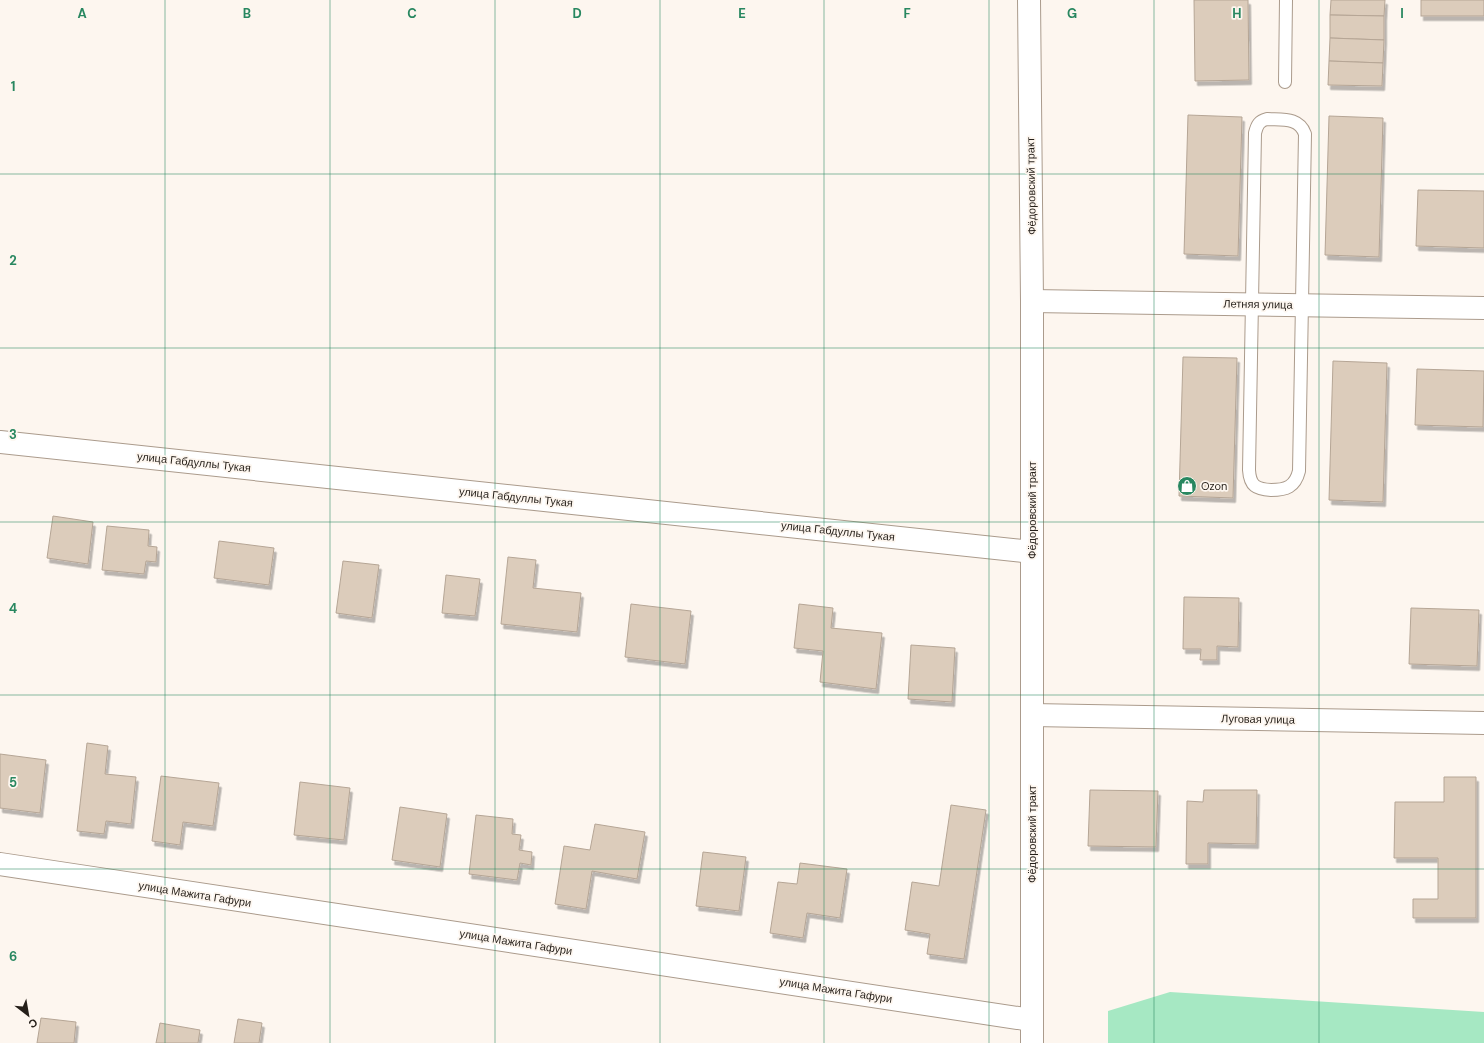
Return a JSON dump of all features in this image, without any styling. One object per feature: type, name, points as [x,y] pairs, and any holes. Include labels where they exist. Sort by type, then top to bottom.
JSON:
[{"type":"street","name":"Фёдоровский тракт","points":[[1029,0],[1032,301],[1032,1043]]},
{"type":"street","name":"Летняя улица","points":[[1032,301],[1484,308]]},
{"type":"street","name":"улица Габдуллы Тукая","points":[[0,442],[1032,552]]},
{"type":"street","name":"Луговая улица","points":[[1032,715],[1484,723]]},
{"type":"street","name":"улица Мажита Гафури","points":[[0,864],[1031,1020]]},
{"type":"lane","points":[[1285,82],[1286,0]]},
{"type":"lane","points":[[1267,119],[1290,120],[1298,123],[1303,128],[1305,134],[1302,305],[1299,471],[1293,484],[1283,490],[1260,489],[1254,485],[1249,478],[1251,304],[1255,133],[1256,126],[1261,121],[1267,119]]},
{"type":"green space","points":[[1170,992],[1484,1012],[1484,1043],[1108,1043],[1108,1011]]},
{"type":"building","points":[[1194,0],[1248,0],[1249,80],[1195,81]]},
{"type":"building","points":[[1331,0],[1385,0],[1384,16],[1330,15]]},
{"type":"building","points":[[1421,0],[1484,0],[1484,16],[1421,16]]},
{"type":"building","points":[[1330,15],[1384,16],[1384,40],[1330,38]]},
{"type":"building","points":[[1330,38],[1384,40],[1383,63],[1329,61]]},
{"type":"building","points":[[1329,61],[1383,63],[1382,86],[1328,85]]},
{"type":"building","points":[[1188,115],[1242,117],[1238,256],[1184,254]]},
{"type":"building","points":[[1329,116],[1383,118],[1379,257],[1325,255]]},
{"type":"building","points":[[1418,190],[1484,191],[1484,248],[1416,246]]},
{"type":"building","points":[[1183,357],[1237,358],[1233,498],[1179,496]]},
{"type":"building","points":[[1333,361],[1387,363],[1383,502],[1329,500]]},
{"type":"building","points":[[1417,369],[1484,371],[1483,427],[1415,425]]},
{"type":"building","points":[[53,516],[93,522],[88,564],[47,558]]},
{"type":"building","points":[[107,526],[149,530],[148,546],[157,547],[156,562],[146,561],[144,574],[102,570]]},
{"type":"building","points":[[219,541],[274,548],[269,585],[214,578]]},
{"type":"building","points":[[508,557],[536,560],[533,588],[581,593],[577,632],[501,624]]},
{"type":"building","points":[[343,561],[379,565],[372,618],[336,613]]},
{"type":"building","points":[[446,575],[480,579],[475,616],[442,613]]},
{"type":"building","points":[[1184,597],[1239,598],[1238,647],[1217,646],[1217,660],[1200,660],[1201,649],[1183,649]]},
{"type":"building","points":[[631,604],[691,611],[685,664],[625,657]]},
{"type":"building","points":[[799,604],[833,608],[831,628],[882,633],[876,689],[820,682],[823,651],[794,648]]},
{"type":"building","points":[[1411,608],[1479,610],[1477,666],[1409,664]]},
{"type":"building","points":[[911,645],[955,648],[952,702],[908,699]]},
{"type":"building","points":[[87,743],[108,746],[105,774],[136,777],[131,824],[106,821],[104,834],[77,831]]},
{"type":"building","points":[[0,754],[46,760],[40,813],[0,808]]},
{"type":"building","points":[[161,776],[219,783],[213,826],[183,822],[180,845],[152,841]]},
{"type":"building","points":[[1444,777],[1476,777],[1476,918],[1413,918],[1413,899],[1438,899],[1438,858],[1394,858],[1395,802],[1444,802]]},
{"type":"building","points":[[300,782],[350,788],[344,840],[294,835]]},
{"type":"building","points":[[1090,790],[1158,791],[1156,847],[1088,846]]},
{"type":"building","points":[[1204,790],[1257,790],[1256,844],[1208,843],[1208,864],[1186,864],[1187,801],[1203,802]]},
{"type":"building","points":[[951,805],[986,810],[964,959],[927,954],[930,934],[905,930],[912,882],[939,886]]},
{"type":"building","points":[[400,807],[447,814],[440,867],[392,860]]},
{"type":"building","points":[[476,815],[513,819],[512,834],[521,835],[519,850],[532,852],[531,865],[520,863],[517,880],[469,874]]},
{"type":"building","points":[[595,824],[645,832],[637,879],[592,871],[586,909],[555,904],[564,846],[590,850]]},
{"type":"building","points":[[703,852],[746,857],[739,911],[696,906]]},
{"type":"building","points":[[800,863],[847,869],[840,918],[807,913],[803,938],[770,933],[778,882],[797,884]]},
{"type":"building","points":[[41,1018],[76,1022],[74,1043],[37,1043]]},
{"type":"building","points":[[238,1019],[262,1023],[259,1043],[234,1043]]},
{"type":"building","points":[[160,1023],[200,1030],[198,1043],[156,1043]]},
{"type":"place","name":"Ozon","points":[[1187,486]]}]
